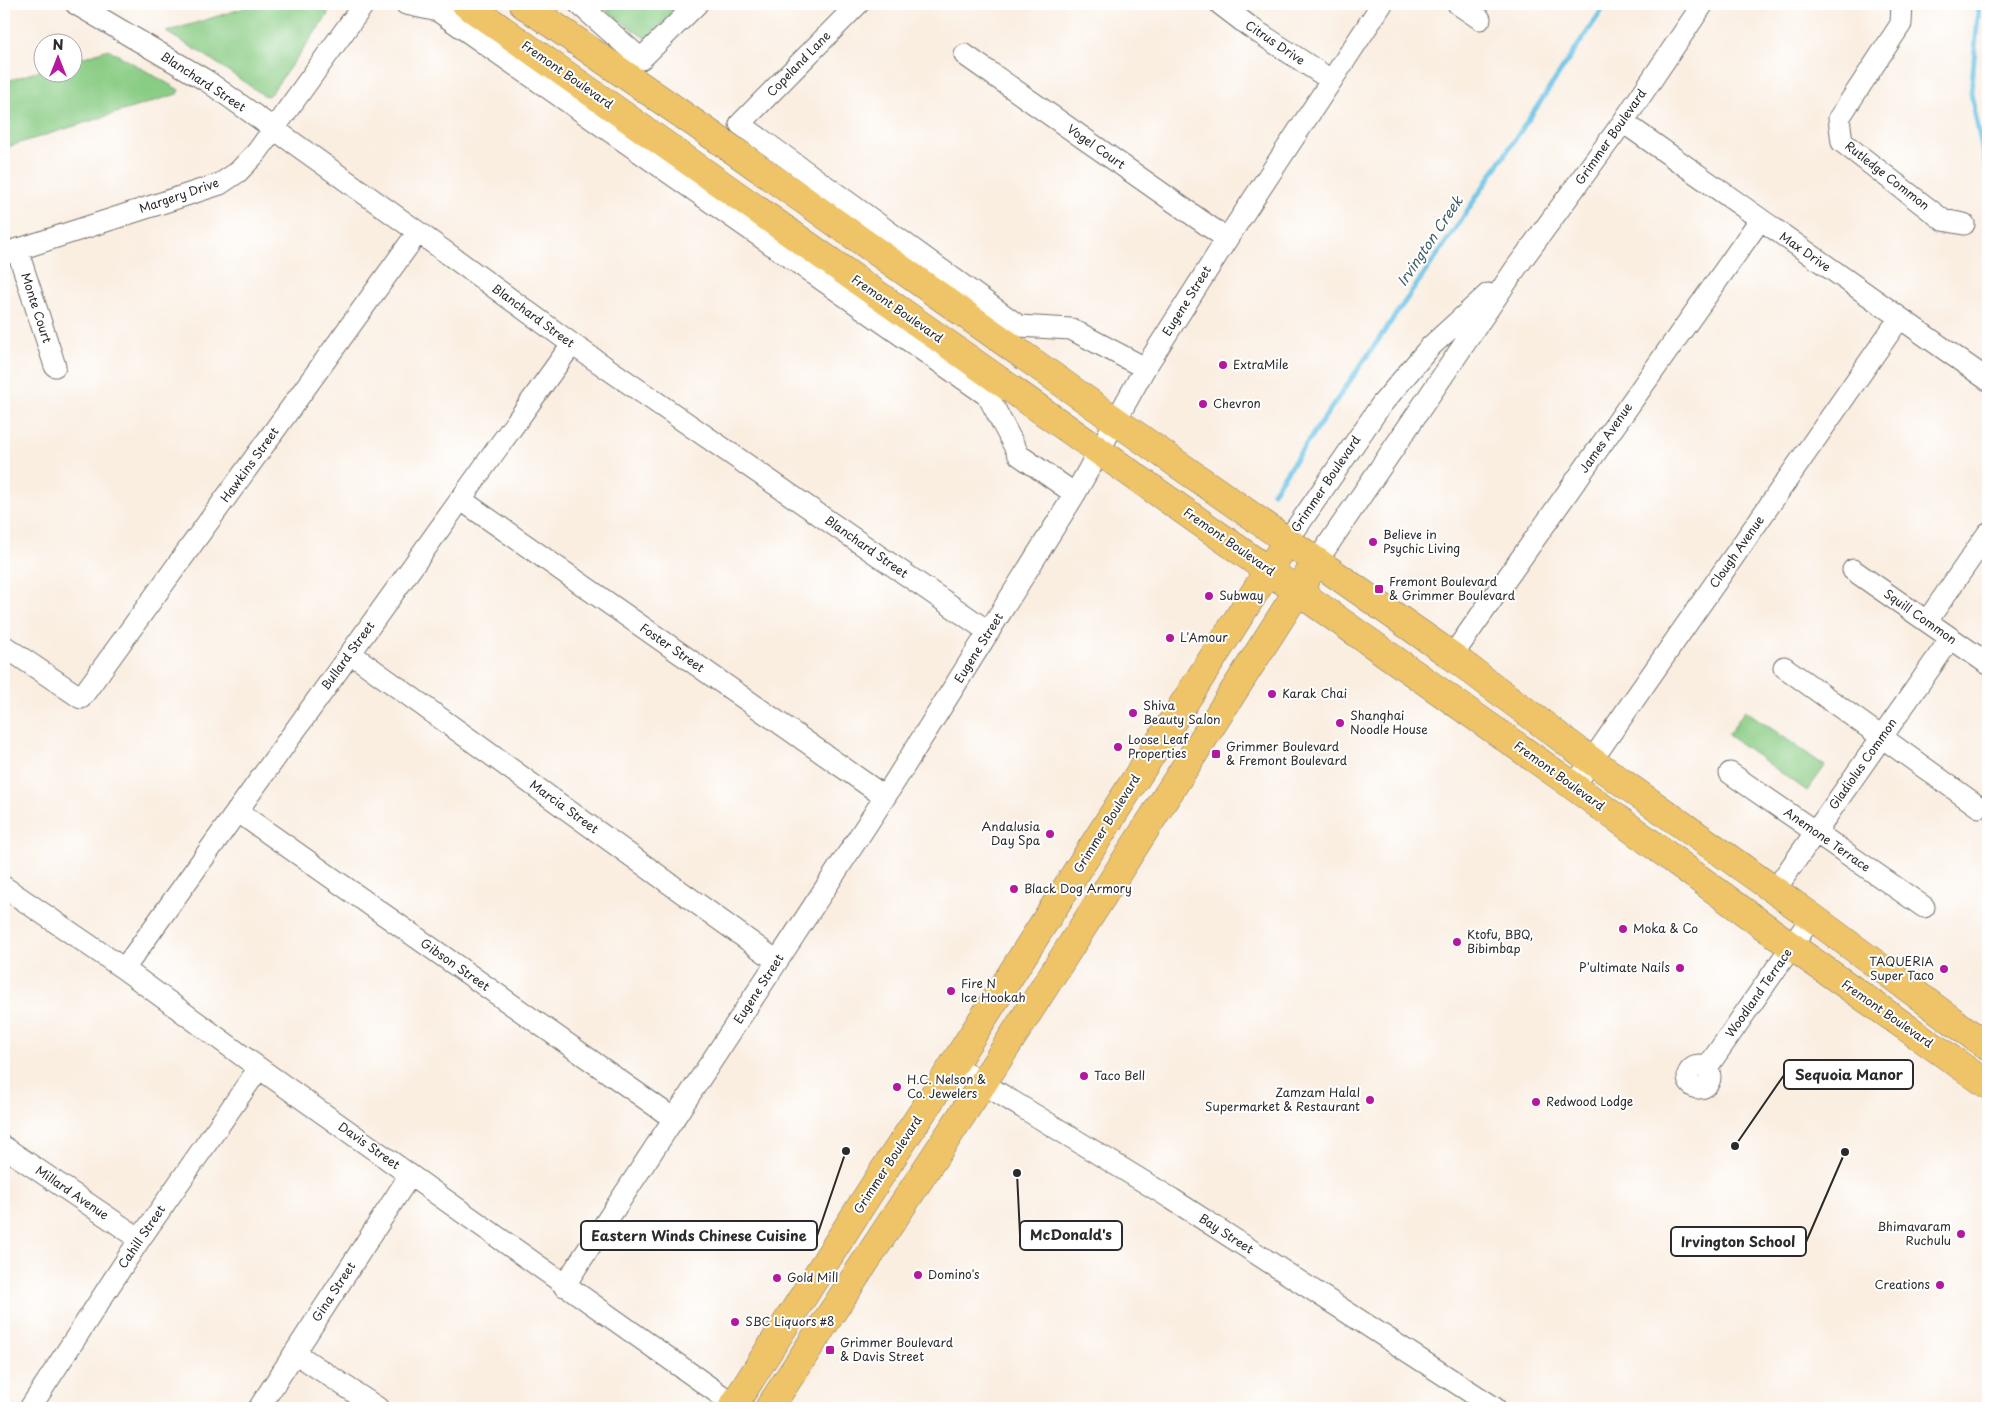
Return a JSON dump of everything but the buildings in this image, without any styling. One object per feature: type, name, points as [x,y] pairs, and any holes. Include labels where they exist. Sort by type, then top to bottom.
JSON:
[{"type":"main road","name":"Fremont Boulevard","points":[[466,4],[1574,786],[1791,946],[1985,1076]]},
{"type":"main road","points":[[523,4],[1452,656],[1592,761],[1775,890],[1988,1047]]},
{"type":"main road","name":"Grimmer Boulevard","points":[[735,1407],[1288,540]]},
{"type":"main road","name":"Grimmer Boulevard","points":[[769,1408],[983,1083],[1317,561]]},
{"type":"street","name":"Blanchard Street","points":[[76,4],[207,81],[572,344],[989,632]]},
{"type":"street","name":"Margery Drive","points":[[10,252],[220,184],[238,172],[257,152],[364,4]]},
{"type":"street","name":"Fremont Boulevard","points":[[406,4],[438,11],[988,396],[1019,455],[1075,494]]},
{"type":"street","points":[[579,4],[641,59],[697,4]]},
{"type":"street","name":"Copeland Lane","points":[[858,4],[740,124],[1019,326],[1071,330],[1145,368]]},
{"type":"street","name":"Citrus Drive","points":[[1220,4],[1250,27],[1332,80]]},
{"type":"street","name":"Eugene Street","points":[[564,1286],[884,798],[1075,494],[1145,368],[1227,239],[1382,4]]},
{"type":"street","points":[[1458,4],[1480,19]]},
{"type":"street","name":"Grimmer Boulevard","points":[[1317,561],[1516,268],[1623,122],[1702,4]]},
{"type":"street","name":"Rutledge Common","points":[[1902,4],[1901,24],[1839,118],[1842,142],[1944,220],[1964,224]]},
{"type":"street","name":"Vogel Court","points":[[965,55],[1227,239]]},
{"type":"street","name":"Max Drive","points":[[1623,122],[1988,380]]},
{"type":"street","name":"James Avenue","points":[[1452,656],[1760,220]]},
{"type":"street","name":"Hawkins Street","points":[[4,646],[81,698],[418,232]]},
{"type":"street","name":"Monte Court","points":[[10,252],[55,366]]},
{"type":"street","name":"Grimmer Boulevard","points":[[1288,540],[1381,405],[1430,347],[1516,268]]},
{"type":"street","name":"Clough Avenue","points":[[1574,786],[1899,318]]},
{"type":"street","name":"Bullard Street","points":[[124,969],[572,344]]},
{"type":"street","name":"Foster Street","points":[[460,499],[884,798]]},
{"type":"street","points":[[1927,621],[1988,532]]},
{"type":"street","name":"Squill Common","points":[[1852,570],[1988,664]]},
{"type":"street","name":"Gladiolus Common","points":[[1775,890],[1951,638]]},
{"type":"street","name":"Marcia Street","points":[[350,653],[777,961]]},
{"type":"street","points":[[1784,667],[1979,807]]},
{"type":"street","name":"Anemone Terrace","points":[[1730,773],[1924,907]]},
{"type":"street","name":"Gibson Street","points":[[237,811],[674,1119]]},
{"type":"street","name":"Davis Street","points":[[4,887],[124,969],[259,1068],[735,1407]]},
{"type":"street","name":"Woodland Terrace","points":[[1706,1069],[1812,917]]},
{"type":"street","name":"Bay Street","points":[[953,1065],[1172,1199],[1495,1408]]},
{"type":"street","name":"Cahill Street","points":[[30,1408],[140,1239],[259,1068]]},
{"type":"street","name":"Millard Avenue","points":[[4,1147],[140,1239]]},
{"type":"street","name":"Gina Street","points":[[259,1408],[410,1176]]},
{"type":"street","points":[[295,1353],[378,1408]]},
{"type":"green space","points":[[257,4],[328,4],[329,8],[327,16],[268,96],[263,95],[205,55],[166,32]]},
{"type":"green space","points":[[597,4],[683,4],[646,39]]},
{"type":"green space","points":[[108,49],[179,90],[177,94],[4,148],[4,82],[32,73],[32,82],[82,82],[82,58]]},
{"type":"green space","points":[[1745,710],[1825,766],[1807,791],[1728,735]]},
{"type":"waterway","name":"Irvington Creek","points":[[1273,492],[1453,232],[1606,4]]},
{"type":"waterway","points":[[1979,4],[1971,93],[1988,171]]},
{"type":"place","name":"ExtraMile","points":[[1223,365]]},
{"type":"place","name":"Chevron","points":[[1203,404]]},
{"type":"place","name":"Believe in Psychic Living","points":[[1373,542]]},
{"type":"place","name":"Fremont Boulevard & Grimmer Boulevard","points":[[1379,589]]},
{"type":"place","name":"Subway","points":[[1209,596]]},
{"type":"place","name":"L'Amour","points":[[1170,638]]},
{"type":"place","name":"Karak Chai","points":[[1272,694]]},
{"type":"place","name":"Shiva Beauty Salon","points":[[1133,713]]},
{"type":"place","name":"Shanghai Noodle House","points":[[1340,723]]},
{"type":"place","name":"Loose Leaf Properties","points":[[1118,747]]},
{"type":"place","name":"Grimmer Boulevard & Fremont Boulevard","points":[[1216,754]]},
{"type":"place","name":"Andalusia Day Spa","points":[[1050,834]]},
{"type":"place","name":"Black Dog Armory","points":[[1014,889]]},
{"type":"place","name":"Moka & Co","points":[[1623,929]]},
{"type":"place","name":"Ktofu, BBQ, Bibimbap","points":[[1457,942]]},
{"type":"place","name":"P'ultimate Nails","points":[[1680,968]]},
{"type":"place","name":"TAQUERIA Super Taco","points":[[1944,969]]},
{"type":"place","name":"Fire N Ice Hookah","points":[[951,991]]},
{"type":"place","name":"Taco Bell","points":[[1084,1076]]},
{"type":"place","name":"H.C. Nelson & Co. Jewelers","points":[[897,1087]]},
{"type":"place","name":"Zamzam Halal Supermarket & Restaurant","points":[[1370,1100]]},
{"type":"place","name":"Redwood Lodge","points":[[1536,1102]]},
{"type":"place","name":"Sequoia Manor","points":[[1735,1146]]},
{"type":"place","name":"Eastern Winds Chinese Cuisine","points":[[846,1151]]},
{"type":"place","name":"Irvington School","points":[[1845,1152]]},
{"type":"place","name":"McDonald's","points":[[1017,1173]]},
{"type":"place","name":"Bhimavaram Ruchulu","points":[[1961,1234]]},
{"type":"place","name":"Domino's","points":[[918,1275]]},
{"type":"place","name":"Gold Mill","points":[[777,1278]]},
{"type":"place","name":"Creations","points":[[1940,1285]]},
{"type":"place","name":"SBC Liquors #8","points":[[735,1322]]},
{"type":"place","name":"Grimmer Boulevard & Davis Street","points":[[830,1350]]}]
